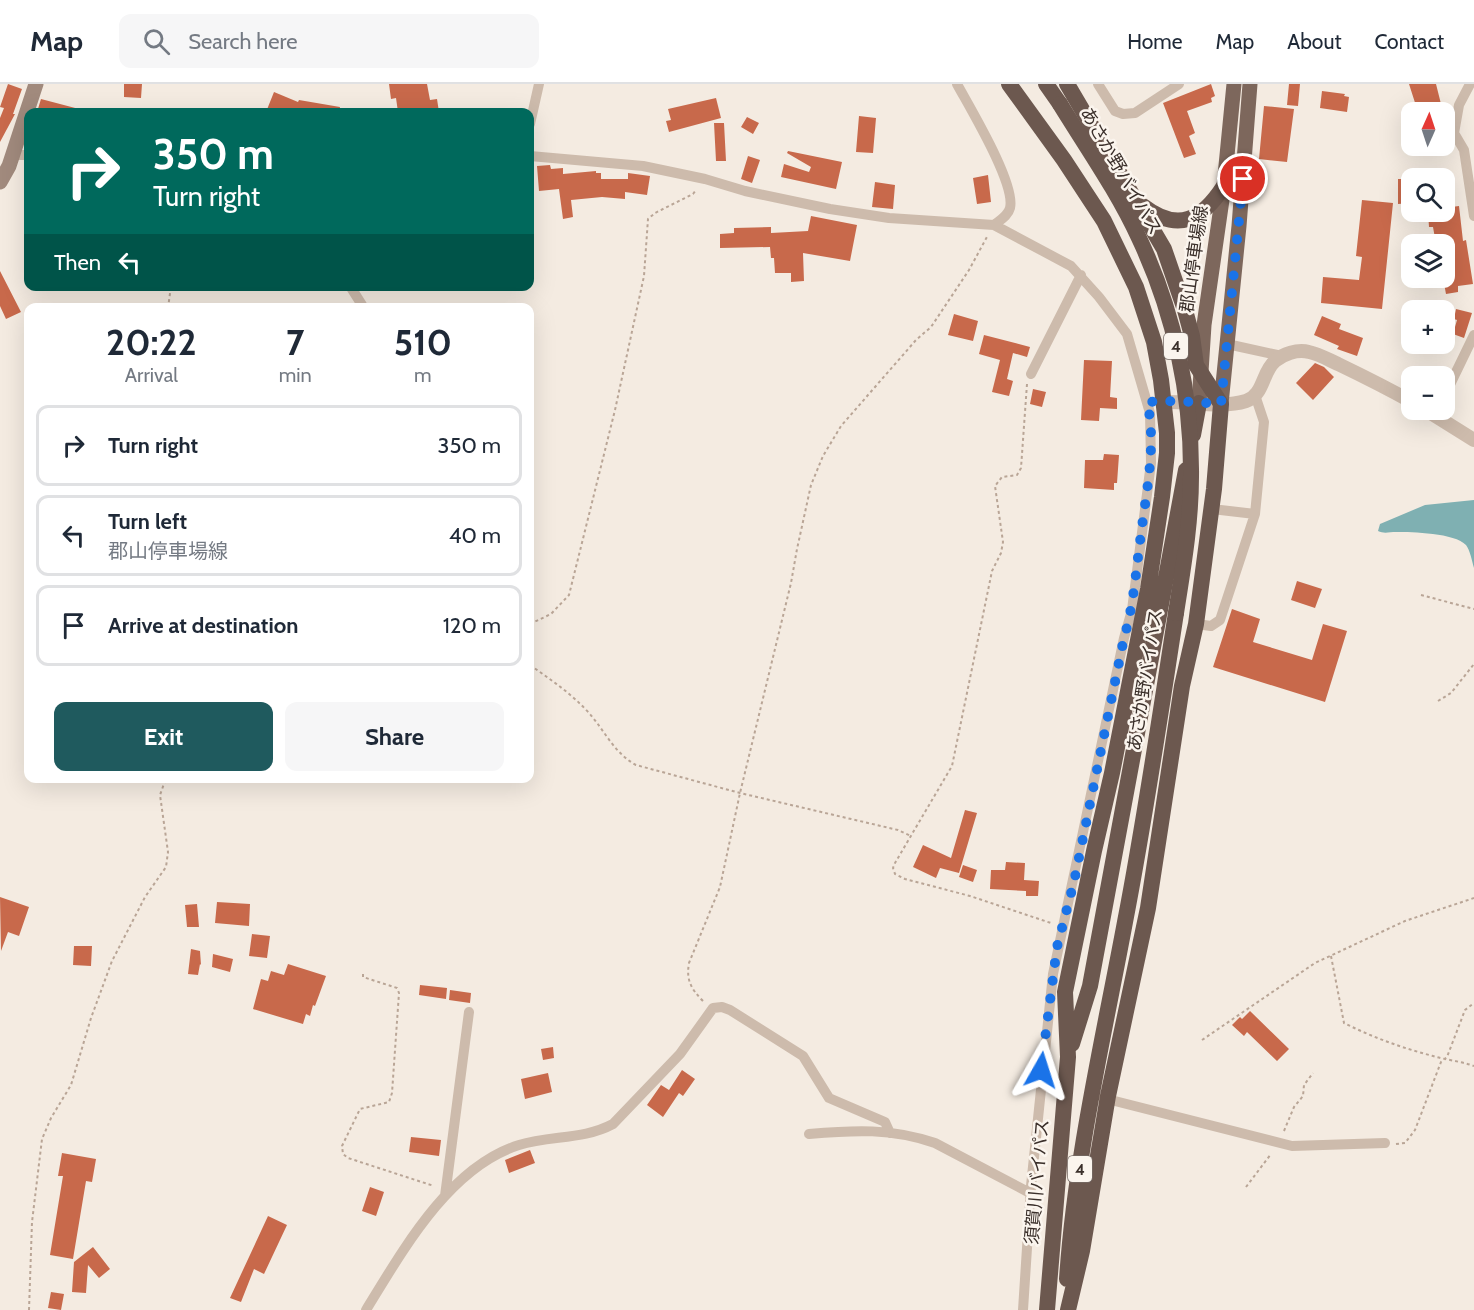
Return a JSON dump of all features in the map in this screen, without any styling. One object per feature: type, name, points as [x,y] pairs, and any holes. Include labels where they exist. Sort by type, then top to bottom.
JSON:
[{"type":"highway","name":"あさか野バイパス","points":[[1009,84],[1064,160],[1104,221],[1126,265],[1149,322],[1164,402],[1167,453],[1152,563],[1117,751],[1065,992],[1068,1057]]},
{"type":"highway","name":"あさか野バイパス","points":[[1046,84],[1101,171],[1139,237],[1163,297],[1175,338],[1186,398],[1191,446],[1191,479],[1185,555],[1138,855],[1090,1096],[1069,1252],[1067,1310]]},
{"type":"highway","points":[[1067,84],[1137,201],[1167,257],[1192,336],[1196,365],[1221,404],[1212,509],[1196,624],[1182,686],[1148,908],[1108,1099],[1082,1251],[1067,1310]]},
{"type":"highway","points":[[1137,201],[1162,218],[1174,221],[1188,220],[1212,204],[1224,186]]},
{"type":"highway","points":[[1068,1057],[1090,986],[1199,403]]},
{"type":"highway","name":"須賀川バイパス","points":[[1047,1310],[1068,1057]]},
{"type":"main road","points":[[31,108],[36,84]]},
{"type":"main road","name":"郡山停車場線","points":[[1199,403],[1204,325],[1224,186],[1234,84]]},
{"type":"main road","points":[[1221,404],[1239,226],[1250,84]]},
{"type":"main road","points":[[0,182],[9,166],[21,155]]},
{"type":"street","points":[[534,108],[539,84]]},
{"type":"street","points":[[957,84],[999,165],[1009,191],[1008,214],[994,225]]},
{"type":"street","points":[[1098,84],[1114,111],[1129,114],[1135,113],[1179,84]]},
{"type":"street","points":[[1470,84],[1459,105],[1454,133],[1464,150],[1474,216]]},
{"type":"street","points":[[534,156],[643,166],[830,209],[889,218],[994,225],[1071,266],[1081,275],[1128,334],[1150,413],[1151,464],[1132,610],[1124,638],[1074,882],[1057,947],[1047,1016],[1030,1193],[1023,1310]]},
{"type":"street","points":[[1032,374],[1081,275]]},
{"type":"street","points":[[1455,374],[1474,335]]},
{"type":"street","points":[[1227,344],[1282,356]]},
{"type":"street","points":[[1147,402],[1221,404],[1247,400],[1261,388],[1270,365],[1282,356],[1298,351],[1309,352],[1366,377],[1401,396]]},
{"type":"street","points":[[1196,624],[1211,626],[1220,620],[1255,514],[1264,422],[1255,395]]},
{"type":"street","points":[[1446,420],[1474,440]]},
{"type":"street","points":[[1212,509],[1255,514]]},
{"type":"street","points":[[366,1310],[445,1192],[500,1152],[521,1144],[581,1136],[600,1131],[613,1124],[680,1054],[713,1008],[722,1007],[730,1010],[791,1046],[803,1056],[820,1086],[830,1098],[885,1122],[890,1133]]},
{"type":"street","points":[[445,1192],[450,1170],[469,1012]]},
{"type":"street","points":[[1090,1096],[1292,1146],[1385,1143]]},
{"type":"street","points":[[809,1134],[854,1130],[919,1137],[935,1143],[1030,1193]]},
{"type":"path","points":[[534,622],[551,614],[569,595],[615,410],[644,276],[648,219],[655,213],[693,194],[702,178]]},
{"type":"path","points":[[713,1008],[693,991],[688,983],[689,963],[720,886],[791,583],[811,485],[823,456],[841,426],[916,340],[931,327],[981,249]]},
{"type":"path","points":[[1032,374],[1028,382],[1021,468],[1017,475],[1002,477],[995,486],[1002,549],[992,572],[952,766],[894,865],[894,872],[899,876],[996,904],[1062,927]]},
{"type":"path","points":[[1421,595],[1474,609]]},
{"type":"path","points":[[1438,701],[1451,693],[1474,664]]},
{"type":"path","points":[[534,668],[563,687],[589,714],[617,750],[636,765],[740,793],[898,830],[911,836]]},
{"type":"path","points":[[29,1310],[32,1222],[42,1139],[51,1118],[71,1085],[91,1018],[112,961],[146,897],[166,867],[168,852],[160,795],[164,783]]},
{"type":"path","points":[[1202,1040],[1315,963],[1405,921],[1474,898]]},
{"type":"path","points":[[1331,956],[1344,1023],[1392,1044],[1474,1065]]},
{"type":"path","points":[[363,974],[363,977],[397,988],[399,993],[392,1093],[389,1102],[360,1109],[342,1146],[343,1154],[348,1158],[445,1192]]},
{"type":"path","points":[[1385,1143],[1404,1143],[1415,1130],[1441,1062],[1447,1057],[1465,1010],[1474,1003]]},
{"type":"water","points":[[1474,500],[1474,568],[1466,545],[1453,538],[1422,533],[1378,531],[1380,524],[1425,505]]},
{"type":"building","points":[[8,84],[22,89],[13,114],[15,114],[0,142],[0,118],[4,108],[0,107]]},
{"type":"building","points":[[124,84],[142,84],[141,98],[124,97]]},
{"type":"building","points":[[389,84],[427,84],[430,100],[437,99],[438,108],[397,108],[396,98],[391,99]]},
{"type":"building","points":[[1211,84],[1215,96],[1211,98],[1212,102],[1187,111],[1195,133],[1189,136],[1196,154],[1184,158],[1163,103]]},
{"type":"building","points":[[1289,84],[1300,84],[1298,106],[1287,105]]},
{"type":"building","points":[[1409,84],[1436,84],[1440,102],[1415,102]]},
{"type":"building","points":[[1322,91],[1345,94],[1344,96],[1349,97],[1347,112],[1320,108]]},
{"type":"building","points":[[274,92],[298,102],[299,100],[340,107],[340,108],[268,108]]},
{"type":"building","points":[[716,98],[721,118],[669,132],[666,121],[671,120],[668,109]]},
{"type":"building","points":[[41,99],[75,108],[38,108]]},
{"type":"building","points":[[1264,106],[1294,109],[1287,162],[1259,159]]},
{"type":"building","points":[[859,116],[876,118],[873,153],[856,152]]},
{"type":"building","points":[[747,117],[759,123],[753,134],[741,127]]},
{"type":"building","points":[[714,123],[724,123],[726,161],[716,161]]},
{"type":"building","points":[[788,151],[842,162],[836,189],[781,177],[784,164],[809,172],[811,167],[787,153]]},
{"type":"building","points":[[748,156],[760,160],[752,183],[741,179]]},
{"type":"building","points":[[550,165],[551,169],[563,168],[563,174],[596,171],[596,173],[601,173],[601,179],[628,179],[628,173],[650,176],[647,195],[625,192],[625,199],[602,197],[571,200],[573,217],[563,219],[559,189],[539,191],[537,166]]},
{"type":"building","points":[[988,175],[991,202],[977,204],[973,178]]},
{"type":"building","points":[[1398,179],[1401,179],[1401,204],[1398,204]]},
{"type":"building","points":[[875,182],[895,185],[893,209],[872,207]]},
{"type":"building","points":[[1362,200],[1393,203],[1382,309],[1321,303],[1323,277],[1359,280],[1362,257],[1356,256]]},
{"type":"building","points":[[1459,206],[1463,241],[1466,240],[1473,284],[1458,286],[1458,292],[1446,294],[1445,288],[1455,288],[1455,234],[1434,234],[1433,227],[1429,227],[1429,222],[1455,222],[1455,207]]},
{"type":"building","points":[[811,216],[857,225],[850,261],[803,253],[804,281],[791,282],[791,273],[775,273],[774,258],[771,258],[770,247],[720,248],[720,234],[734,233],[734,228],[771,227],[771,233],[808,231]]},
{"type":"building","points":[[0,271],[21,312],[6,319],[0,306]]},
{"type":"building","points":[[1456,309],[1472,313],[1464,338],[1455,335],[1457,320]]},
{"type":"building","points":[[954,314],[978,321],[973,341],[948,335]]},
{"type":"building","points":[[1322,316],[1341,324],[1339,329],[1363,338],[1357,356],[1337,349],[1339,346],[1314,335]]},
{"type":"building","points":[[984,335],[1030,347],[1027,357],[1013,353],[1007,379],[1013,381],[1009,396],[992,392],[1000,360],[979,354]]},
{"type":"building","points":[[1084,360],[1112,361],[1110,397],[1117,398],[1117,409],[1100,408],[1099,421],[1081,420]]},
{"type":"building","points":[[1315,363],[1324,367],[1334,377],[1313,400],[1296,383]]},
{"type":"building","points":[[1033,389],[1046,392],[1042,407],[1030,404]]},
{"type":"building","points":[[1104,454],[1119,455],[1117,483],[1114,483],[1114,490],[1084,488],[1085,460],[1103,460]]},
{"type":"building","points":[[1297,581],[1322,589],[1315,608],[1291,600]]},
{"type":"building","points":[[1232,609],[1260,619],[1253,642],[1312,660],[1323,624],[1347,631],[1325,702],[1213,667]]},
{"type":"building","points":[[965,810],[977,813],[959,873],[940,868],[936,878],[913,867],[923,845],[951,858]]},
{"type":"building","points":[[1006,862],[1025,863],[1024,880],[1039,881],[1038,896],[1026,896],[1026,891],[990,889],[991,870],[1005,870]]},
{"type":"building","points":[[963,865],[977,870],[973,882],[959,877]]},
{"type":"building","points":[[0,897],[29,907],[19,936],[8,932],[1,951]]},
{"type":"building","points":[[217,902],[250,904],[249,926],[215,923]]},
{"type":"building","points":[[197,904],[199,927],[187,927],[185,905]]},
{"type":"building","points":[[252,934],[270,936],[267,958],[249,956]]},
{"type":"building","points":[[74,946],[92,946],[91,966],[73,965]]},
{"type":"building","points":[[191,949],[200,951],[201,965],[198,975],[188,974]]},
{"type":"building","points":[[213,954],[233,959],[230,972],[212,967]]},
{"type":"building","points":[[288,964],[326,976],[315,1006],[313,1005],[310,1016],[306,1014],[303,1024],[253,1009],[261,979],[268,981],[271,971],[284,975]]},
{"type":"building","points":[[420,985],[447,988],[446,999],[419,995]]},
{"type":"building","points":[[450,990],[471,993],[470,1003],[449,1000]]},
{"type":"building","points":[[1250,1011],[1289,1049],[1277,1061],[1247,1032],[1244,1036],[1232,1025]]},
{"type":"building","points":[[553,1047],[554,1058],[543,1060],[541,1049]]},
{"type":"building","points":[[682,1070],[695,1079],[683,1096],[679,1093],[663,1117],[647,1105],[661,1085],[669,1090]]},
{"type":"building","points":[[548,1073],[552,1092],[525,1099],[521,1079]]},
{"type":"building","points":[[411,1137],[441,1140],[439,1156],[409,1152]]},
{"type":"building","points":[[530,1150],[535,1163],[509,1173],[505,1160]]},
{"type":"building","points":[[62,1153],[96,1159],[92,1182],[86,1181],[73,1259],[50,1255],[63,1176],[58,1176]]},
{"type":"building","points":[[370,1187],[384,1192],[376,1216],[362,1211]]},
{"type":"building","points":[[268,1216],[287,1225],[264,1274],[254,1269],[241,1302],[230,1298]]},
{"type":"building","points":[[93,1247],[110,1269],[99,1278],[88,1265],[86,1293],[72,1292],[74,1262]]},
{"type":"building","points":[[51,1292],[64,1294],[61,1310],[48,1308]]},
{"type":"route","points":[[1041,1070],[1057,947],[1074,882],[1124,638],[1132,610],[1151,464],[1150,413],[1147,402],[1179,401],[1221,404],[1243,179]]}]
